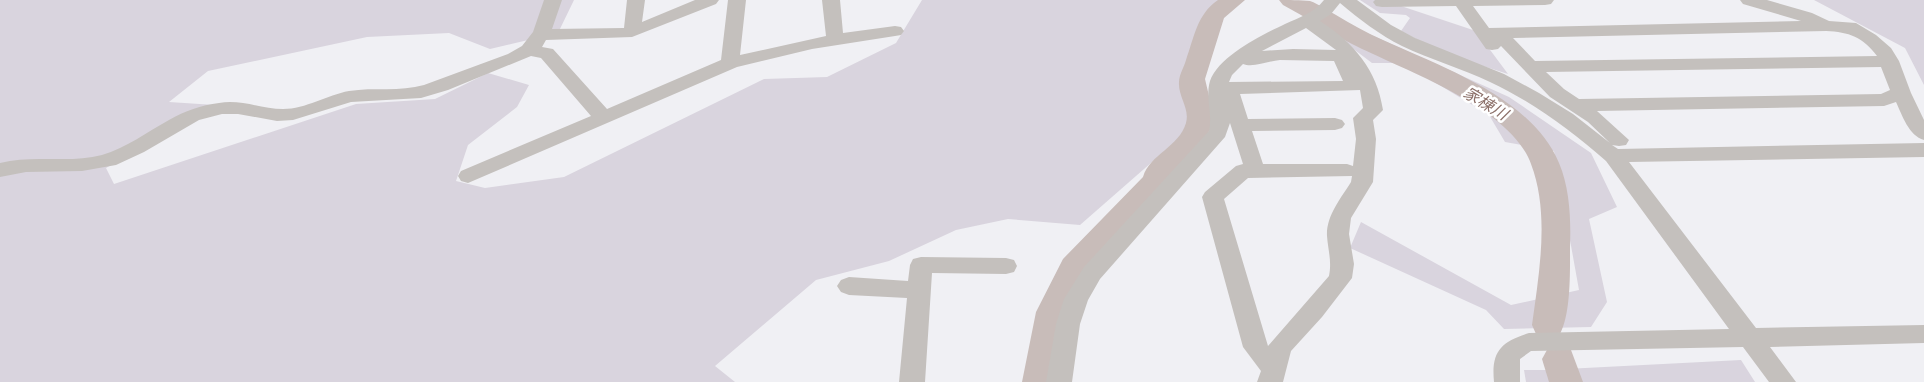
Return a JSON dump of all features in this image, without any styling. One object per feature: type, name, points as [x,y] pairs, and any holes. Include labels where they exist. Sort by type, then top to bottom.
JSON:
[{"type":"street","points":[[534,42],[553,0]]},
{"type":"street","points":[[632,32],[636,0]]},
{"type":"street","points":[[0,170],[27,165],[74,165],[107,161],[132,152],[162,132],[194,116],[221,108],[283,115],[299,114],[341,98],[412,94],[449,82],[534,42],[632,32],[710,0]]},
{"type":"street","points":[[730,63],[737,0]]},
{"type":"street","points":[[831,0],[835,39]]},
{"type":"street","points":[[1346,0],[1397,36],[1525,91],[1588,135],[1616,148],[1924,150]]},
{"type":"street","points":[[1382,2],[1545,0]]},
{"type":"street","points":[[1749,0],[1806,17],[1826,26]]},
{"type":"street","points":[[1460,1],[1490,33],[1557,93],[1595,118],[1783,382]]},
{"type":"street","points":[[1059,382],[1068,324],[1076,299],[1092,272],[1218,133],[1221,125],[1221,116],[1217,95],[1223,74],[1232,62],[1320,12],[1341,44],[1354,57],[1365,76],[1372,101],[1372,110],[1363,118],[1366,139],[1362,182],[1352,202],[1340,218],[1338,234],[1343,264],[1340,278],[1314,312],[1280,347],[1272,375]]},
{"type":"street","points":[[1490,33],[1850,27],[1870,39],[1884,52],[1890,61],[1901,93],[1924,134]]},
{"type":"street","points":[[468,176],[730,63],[774,51],[835,39],[895,31]]},
{"type":"street","points":[[1490,33],[1516,75],[1514,86]]},
{"type":"street","points":[[534,42],[547,53],[604,117]]},
{"type":"street","points":[[1229,88],[1355,86],[1341,56],[1274,54],[1256,56],[1237,70],[1229,88],[1255,171]]},
{"type":"street","points":[[1530,67],[1890,61]]},
{"type":"street","points":[[1576,105],[1884,100],[1901,93]]},
{"type":"street","points":[[1241,125],[1335,124]]},
{"type":"street","points":[[1272,375],[1255,347],[1213,197],[1243,171],[1347,171]]},
{"type":"street","points":[[912,382],[921,265],[1006,266]]},
{"type":"street","points":[[849,286],[919,290]]},
{"type":"street","points":[[1507,382],[1505,364],[1510,352],[1517,346],[1528,342],[1751,339],[1924,334]]},
{"type":"shaded area","points":[[0,0],[574,0],[558,33],[490,49],[449,33],[367,37],[208,71],[169,102],[215,105],[106,168],[114,184],[356,104],[435,99],[488,73],[529,85],[517,107],[468,145],[456,181],[485,188],[564,177],[764,79],[827,77],[896,43],[922,0],[1222,0],[1214,13],[1203,44],[1192,127],[1080,225],[1008,219],[956,230],[889,261],[816,280],[715,366],[735,382],[0,382]]},
{"type":"shaded area","points":[[1360,0],[1383,0],[1476,31],[1508,74],[1445,54],[1401,31],[1410,18],[1406,15],[1380,13]]},
{"type":"shaded area","points":[[1814,0],[1924,0],[1924,85],[1905,48]]},
{"type":"shaded area","points":[[1338,20],[1509,97],[1591,153],[1617,207],[1589,219],[1607,302],[1591,327],[1504,329],[1486,310],[1350,248],[1361,222],[1511,305],[1579,290],[1554,151],[1505,142],[1489,115],[1403,63],[1372,63],[1323,26]]},
{"type":"shaded area","points":[[1741,360],[1755,382],[1526,382],[1524,370],[1546,370]]},
{"type":"waterway","points":[[1039,382],[1052,312],[1074,267],[1156,180],[1158,173],[1182,150],[1196,130],[1200,113],[1192,86],[1192,79],[1213,17],[1220,9],[1233,0]]},
{"type":"waterway","name":"家棟川","points":[[1291,0],[1361,39],[1478,96],[1510,118],[1524,130],[1536,145],[1545,162],[1554,197],[1554,272],[1548,325]]},
{"type":"waterway","name":"家棟川","points":[[1559,359],[1566,382]]}]
